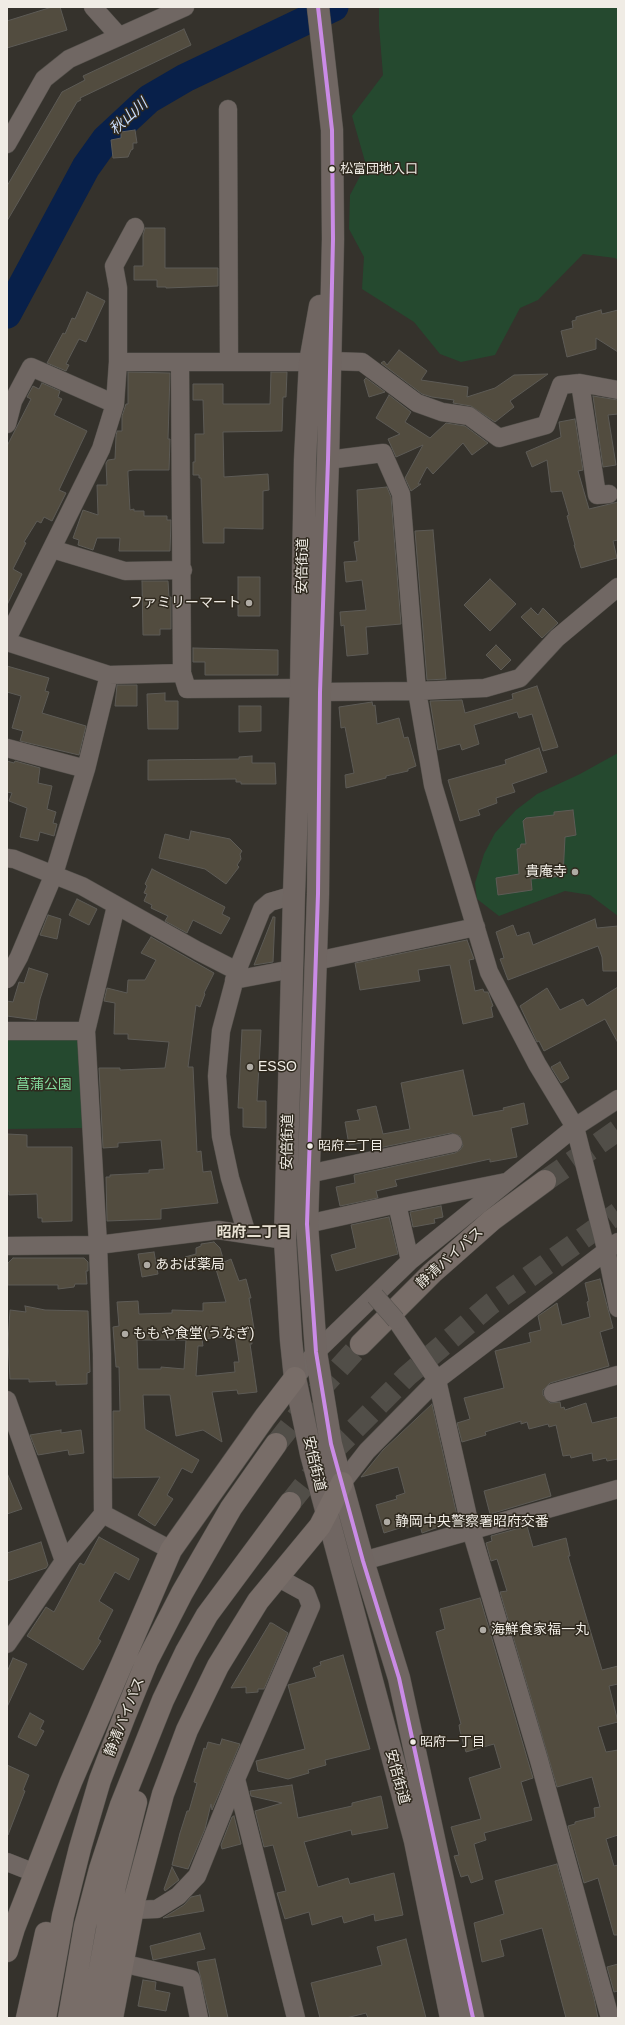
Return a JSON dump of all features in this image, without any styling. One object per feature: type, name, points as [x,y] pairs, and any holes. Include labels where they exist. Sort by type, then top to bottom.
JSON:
[{"type":"highway","name":"静清バイパス","points":[[361,1344],[432,1273],[492,1220],[545,1181]]},
{"type":"highway","points":[[7,1951],[35,1873],[95,1724],[171,1550],[265,1417],[295,1378]]},
{"type":"highway","name":"静清バイパス","points":[[46,2018],[63,1916],[100,1780],[125,1715],[147,1661],[182,1593],[231,1508],[276,1444]]},
{"type":"highway","points":[[112,2018],[132,1910],[163,1794],[187,1730],[218,1666],[258,1601],[320,1526],[342,1483]]},
{"type":"highway","name":"静清バイパス","points":[[69,2018],[86,1926],[100,1869],[121,1805],[163,1700],[186,1652],[207,1615],[290,1503]]},
{"type":"highway","points":[[91,2018],[114,1886],[163,1700]]},
{"type":"highway","points":[[27,2018],[52,1905],[68,1856],[92,1808]]},
{"type":"main road","name":"安倍街道","points":[[318,7],[332,130],[333,239],[320,361],[305,460],[318,894],[307,1224],[316,1352],[331,1444],[363,1561],[398,1678],[473,2018]]},
{"type":"main road","name":"安倍街道","points":[[320,361],[328,460],[294,895],[285,1240],[295,1378],[327,1514],[415,1842],[451,2018]]},
{"type":"street","points":[[93,7],[119,36]]},
{"type":"street","points":[[7,144],[44,79],[69,59],[185,7]]},
{"type":"street","points":[[228,110],[229,362]]},
{"type":"street","points":[[135,227],[114,266],[118,288],[118,362],[115,404],[101,449],[7,641],[109,674],[182,673]]},
{"type":"street","points":[[118,362],[362,362],[417,403],[442,412],[469,416],[499,438],[546,425],[561,385],[580,383],[618,390]]},
{"type":"street","points":[[180,362],[183,570],[182,673],[187,688],[417,691],[485,688],[520,678],[557,638],[618,587]]},
{"type":"street","points":[[7,424],[13,401],[31,367],[115,404]]},
{"type":"street","points":[[580,383],[597,495],[609,494]]},
{"type":"street","points":[[328,460],[383,453],[401,494],[417,691],[434,785],[476,927],[495,985],[537,1064],[575,1128],[612,1245],[618,1308]]},
{"type":"street","points":[[52,549],[126,571],[183,570]]},
{"type":"street","points":[[7,979],[19,957],[54,874],[86,769],[109,674]]},
{"type":"street","points":[[7,748],[86,769]]},
{"type":"street","points":[[7,858],[14,859],[82,886],[236,976],[292,969]]},
{"type":"street","points":[[248,1234],[230,1178],[221,1136],[217,1076],[221,1031],[236,976],[262,909],[270,902],[294,895]]},
{"type":"street","points":[[7,1644],[64,1561],[103,1514],[102,1354],[98,1245],[86,1031],[116,906]]},
{"type":"street","points":[[316,961],[476,927]]},
{"type":"street","points":[[7,1031],[86,1031]]},
{"type":"street","points":[[295,1378],[316,1352],[410,1261],[575,1128],[618,1099]]},
{"type":"street","points":[[308,1174],[453,1143]]},
{"type":"street","points":[[307,1224],[508,1182]]},
{"type":"street","points":[[397,1204],[410,1261]]},
{"type":"street","points":[[7,1246],[98,1245],[218,1230],[285,1240]]},
{"type":"street","points":[[342,1483],[367,1451],[437,1380],[612,1245]]},
{"type":"street","points":[[375,1296],[396,1320],[437,1380],[471,1530],[538,1760],[610,2018]]},
{"type":"street","points":[[553,1393],[618,1375]]},
{"type":"street","points":[[7,1400],[64,1561]]},
{"type":"street","points":[[363,1561],[618,1490]]},
{"type":"street","points":[[103,1514],[171,1550]]},
{"type":"street","points":[[132,1910],[157,1909],[178,1896],[197,1876],[236,1779],[311,1606],[306,1593],[277,1577]]},
{"type":"street","points":[[236,1779],[296,2018]]},
{"type":"street","points":[[7,1862],[35,1873]]},
{"type":"street","points":[[121,1963],[191,1979],[199,2018]]},
{"type":"green space","points":[[379,7],[618,7],[618,260],[615,258],[583,254],[538,300],[520,308],[495,355],[461,362],[440,354],[414,322],[362,289],[364,257],[349,229],[350,195],[366,165],[352,116],[383,75]]},
{"type":"green space","points":[[618,753],[618,916],[590,895],[565,891],[499,916],[477,899],[475,883],[484,854],[495,833],[516,810],[537,794],[580,774]]},
{"type":"green space","name":"菖蒲公園","points":[[74,1034],[81,1042],[82,1128],[7,1129],[7,1035]]},
{"type":"building","points":[[52,7],[60,7],[67,30],[7,48],[7,21]]},
{"type":"building","points":[[184,29],[191,45],[80,98],[81,100],[77,102],[7,221],[7,186],[62,92],[85,80],[83,76]]},
{"type":"building","points":[[135,130],[137,143],[133,143],[133,149],[128,157],[113,158],[111,140],[121,138],[121,132]]},
{"type":"building","points":[[145,228],[165,228],[165,268],[218,268],[218,286],[166,288],[157,287],[157,280],[134,280],[134,266],[143,266],[143,235]]},
{"type":"building","points":[[87,292],[105,301],[86,342],[79,339],[66,364],[69,365],[66,371],[47,363],[63,333],[65,334],[72,318],[75,319]]},
{"type":"building","points":[[601,310],[602,314],[618,310],[618,352],[596,338],[596,349],[567,357],[561,331],[573,328],[572,321],[576,320],[576,317]]},
{"type":"building","points":[[399,350],[427,371],[421,380],[468,387],[467,397],[495,388],[514,375],[548,374],[510,401],[514,407],[495,422],[471,406],[453,403],[454,400],[422,394],[381,363],[384,361],[387,365]]},
{"type":"building","points":[[128,372],[170,373],[168,439],[170,439],[169,470],[133,470],[128,471],[128,475],[130,510],[134,509],[134,511],[144,511],[144,516],[167,516],[167,520],[171,520],[170,551],[119,551],[120,538],[97,538],[93,550],[78,545],[79,540],[73,538],[83,510],[98,515],[97,485],[107,485],[106,463],[108,460],[115,459],[117,431],[122,431],[122,416],[126,404],[128,404]]},
{"type":"building","points":[[271,372],[287,372],[286,397],[283,397],[282,431],[223,432],[224,477],[268,474],[269,490],[263,491],[263,529],[224,528],[224,543],[203,543],[201,478],[199,478],[199,475],[193,475],[193,462],[195,462],[195,434],[204,434],[203,400],[193,400],[193,384],[223,384],[223,404],[270,404]]},
{"type":"building","points":[[366,378],[385,392],[369,397],[364,380]]},
{"type":"building","points":[[42,383],[60,391],[58,397],[62,399],[54,415],[87,431],[59,490],[66,493],[52,521],[44,517],[41,523],[37,521],[24,542],[26,543],[13,569],[22,574],[7,605],[7,446],[31,399],[27,397],[33,386],[39,389]]},
{"type":"building","points":[[389,395],[411,412],[405,422],[430,438],[446,423],[465,426],[488,443],[472,455],[463,443],[433,474],[427,467],[418,484],[421,484],[411,491],[405,478],[423,445],[396,457],[388,439],[400,434],[376,418]]},
{"type":"building","points":[[593,396],[618,400],[618,414],[608,415],[616,465],[603,467]]},
{"type":"building","points":[[575,419],[583,470],[578,471],[589,509],[618,502],[618,540],[613,541],[617,558],[581,568],[574,545],[567,516],[569,515],[562,491],[551,492],[547,460],[532,467],[526,452],[561,437],[559,422]]},
{"type":"building","points":[[387,487],[391,497],[401,624],[366,627],[368,654],[347,656],[344,625],[341,626],[340,612],[366,610],[362,580],[346,582],[344,562],[357,561],[354,542],[359,541],[357,490]]},
{"type":"building","points":[[433,530],[446,679],[427,680],[415,531]]},
{"type":"building","name":"ファミリーマート","points":[[238,577],[260,577],[260,616],[238,616]]},
{"type":"building","points":[[490,579],[516,604],[490,631],[464,605]]},
{"type":"building","points":[[142,581],[168,581],[169,597],[171,597],[171,629],[160,629],[160,635],[143,635]]},
{"type":"building","points":[[531,608],[538,615],[543,608],[558,623],[542,638],[521,617]]},
{"type":"building","points":[[496,645],[511,660],[501,670],[486,655]]},
{"type":"building","points":[[193,648],[278,650],[278,675],[205,675],[205,662],[193,662]]},
{"type":"building","points":[[7,666],[49,678],[45,691],[49,692],[42,713],[86,726],[79,755],[20,741],[23,731],[12,728],[21,696],[7,692]]},
{"type":"building","points":[[117,685],[137,685],[137,706],[115,706]]},
{"type":"building","points":[[537,686],[558,747],[543,751],[532,714],[519,718],[517,712],[474,725],[479,744],[462,750],[460,744],[438,750],[430,701],[462,700],[465,713],[513,699],[512,694]]},
{"type":"building","points":[[165,693],[165,701],[178,701],[178,729],[148,729],[147,694]]},
{"type":"building","points":[[372,702],[373,706],[375,705],[377,724],[399,718],[404,738],[408,737],[416,766],[408,769],[408,771],[386,776],[386,778],[346,788],[345,775],[354,773],[345,727],[341,728],[339,707]]},
{"type":"building","points":[[239,706],[261,706],[261,731],[239,732]]},
{"type":"building","points":[[539,748],[547,772],[512,784],[515,792],[496,798],[497,803],[478,810],[480,815],[460,821],[448,780],[506,764],[505,760]]},
{"type":"building","points":[[252,756],[252,763],[275,763],[276,784],[241,784],[241,782],[236,782],[236,779],[148,780],[148,760],[239,759],[239,757]]},
{"type":"building","points":[[7,761],[14,763],[15,761],[40,768],[38,783],[52,786],[47,809],[56,812],[53,823],[57,824],[54,836],[40,832],[38,841],[20,837],[27,808],[9,801],[12,793],[7,792]]},
{"type":"building","points":[[573,810],[576,835],[565,837],[563,876],[531,879],[532,890],[498,895],[496,878],[519,874],[517,849],[520,848],[521,844],[526,844],[523,821],[526,818],[554,815],[554,812]]},
{"type":"building","points":[[191,831],[230,839],[242,851],[240,854],[241,859],[237,865],[239,867],[226,884],[205,869],[159,858],[165,834],[189,840]]},
{"type":"building","points":[[152,869],[225,907],[222,914],[230,918],[221,934],[193,920],[187,933],[165,921],[168,916],[151,908],[152,905],[144,901],[147,894],[144,893],[147,886],[145,884]]},
{"type":"building","points":[[77,899],[97,909],[89,925],[69,915]]},
{"type":"building","points":[[48,915],[61,919],[57,939],[40,935]]},
{"type":"building","points":[[273,917],[275,917],[273,962],[254,965]]},
{"type":"building","points":[[595,919],[597,928],[618,926],[618,971],[603,971],[602,957],[598,946],[508,980],[500,959],[504,958],[496,932],[513,925],[517,936],[529,932],[533,945]]},
{"type":"building","points":[[151,937],[214,973],[204,993],[205,994],[200,1007],[196,1005],[188,1067],[193,1067],[197,1152],[201,1151],[203,1172],[211,1171],[218,1203],[161,1209],[161,1219],[107,1221],[106,1177],[110,1177],[110,1175],[149,1173],[149,1170],[164,1169],[161,1140],[118,1143],[118,1147],[103,1148],[99,1068],[120,1068],[120,1070],[165,1068],[169,1042],[128,1039],[128,1034],[114,1034],[115,1003],[104,1001],[107,988],[127,993],[128,980],[145,980],[156,960],[141,953]]},
{"type":"building","points":[[467,940],[474,959],[469,960],[475,991],[483,989],[484,992],[488,992],[493,1006],[491,1007],[493,1017],[463,1024],[450,965],[418,970],[420,981],[360,990],[355,963]]},
{"type":"building","points":[[29,968],[48,974],[40,999],[36,1020],[7,1016],[7,1001],[13,1002],[19,982],[24,983]]},
{"type":"building","points":[[618,987],[618,1043],[605,1019],[544,1051],[539,1041],[537,1042],[520,1006],[547,988],[560,1010],[583,999],[587,1006]]},
{"type":"building","points":[[242,1030],[261,1030],[257,1101],[266,1101],[266,1128],[243,1127],[243,1108],[238,1108]]},
{"type":"building","points":[[560,1062],[569,1078],[561,1083],[551,1067]]},
{"type":"building","points":[[463,1070],[473,1116],[504,1110],[503,1108],[524,1103],[528,1124],[511,1128],[517,1157],[490,1162],[490,1159],[395,1180],[397,1186],[376,1191],[378,1198],[340,1206],[336,1187],[355,1183],[354,1175],[455,1153],[463,1146],[460,1136],[451,1133],[374,1149],[372,1141],[349,1145],[345,1122],[360,1120],[357,1110],[376,1106],[383,1134],[410,1129],[401,1083]]},
{"type":"building","points":[[7,1134],[27,1135],[27,1147],[72,1147],[72,1221],[42,1222],[42,1218],[38,1218],[37,1194],[9,1195],[9,1191],[7,1191]]},
{"type":"building","points":[[441,1206],[443,1217],[434,1219],[435,1223],[413,1227],[410,1212]]},
{"type":"building","points":[[389,1217],[398,1254],[336,1271],[331,1255],[356,1248],[351,1225]]},
{"type":"building","points":[[214,1242],[220,1248],[224,1262],[231,1259],[239,1281],[246,1279],[251,1298],[249,1298],[254,1329],[250,1330],[252,1344],[250,1344],[257,1392],[238,1394],[237,1390],[212,1392],[222,1442],[203,1430],[176,1436],[170,1395],[143,1395],[145,1429],[199,1460],[192,1473],[182,1468],[167,1495],[173,1499],[155,1526],[138,1515],[160,1477],[113,1478],[113,1411],[120,1411],[119,1367],[116,1367],[113,1327],[119,1326],[117,1302],[138,1301],[139,1314],[172,1313],[172,1310],[203,1311],[203,1303],[226,1302],[215,1266],[200,1270],[199,1267],[187,1269],[185,1257],[196,1254],[196,1248],[201,1246],[201,1244]],"holes":[[[235,1336],[239,1362],[234,1362],[235,1372],[196,1376],[198,1346],[203,1346],[202,1339]],[[137,1340],[186,1340],[184,1369],[161,1367],[161,1369],[138,1369]]]},
{"type":"building","points":[[154,1252],[158,1274],[142,1277],[138,1254]]},
{"type":"building","points":[[13,1258],[84,1258],[88,1262],[88,1271],[86,1271],[87,1284],[75,1284],[74,1287],[58,1289],[58,1285],[8,1285],[8,1263]]},
{"type":"building","points":[[600,1279],[613,1328],[600,1332],[609,1366],[550,1383],[543,1390],[543,1395],[550,1403],[560,1402],[561,1408],[564,1407],[565,1410],[586,1403],[592,1423],[618,1417],[618,1459],[607,1461],[606,1458],[593,1461],[592,1453],[571,1458],[570,1455],[563,1456],[556,1425],[549,1427],[548,1424],[529,1429],[527,1422],[521,1424],[521,1421],[485,1432],[486,1435],[462,1442],[457,1423],[470,1419],[464,1398],[504,1388],[495,1351],[531,1342],[529,1333],[541,1330],[538,1316],[557,1303],[562,1325],[590,1317],[587,1302],[589,1301],[585,1283]]},
{"type":"building","points":[[25,1306],[45,1310],[88,1311],[90,1372],[87,1373],[87,1384],[56,1385],[56,1381],[29,1382],[29,1379],[10,1379],[8,1342],[10,1310],[26,1312]]},
{"type":"building","points":[[432,1404],[458,1520],[422,1533],[420,1525],[407,1528],[406,1526],[384,1533],[376,1505],[397,1499],[396,1496],[405,1493],[398,1467],[361,1477],[383,1450]]},
{"type":"building","points":[[61,1430],[61,1433],[81,1430],[84,1453],[69,1455],[68,1450],[38,1455],[30,1435]]},
{"type":"building","points":[[7,1473],[22,1509],[7,1514]]},
{"type":"building","points":[[545,1474],[551,1496],[490,1514],[484,1491]]},
{"type":"building","points":[[527,1526],[533,1547],[566,1538],[570,1556],[568,1556],[602,1670],[618,1666],[618,1684],[609,1686],[618,1722],[598,1727],[606,1752],[618,1750],[618,1835],[606,1839],[614,1866],[618,1865],[618,1935],[614,1935],[598,1878],[584,1883],[568,1826],[575,1824],[575,1822],[595,1817],[594,1808],[600,1807],[592,1777],[557,1787],[500,1592],[507,1591],[497,1559],[491,1561],[486,1543],[492,1541],[491,1536]]},
{"type":"building","points":[[99,1537],[139,1559],[129,1580],[115,1572],[99,1601],[113,1610],[98,1639],[101,1641],[83,1670],[27,1636],[46,1607],[54,1612],[80,1563],[84,1565]]},
{"type":"building","points":[[41,1542],[48,1565],[46,1568],[7,1581],[7,1553]]},
{"type":"building","points":[[480,1598],[533,1778],[521,1782],[532,1820],[484,1833],[486,1840],[474,1844],[483,1879],[471,1883],[468,1875],[461,1877],[454,1856],[459,1855],[451,1827],[481,1819],[469,1778],[501,1768],[494,1744],[466,1752],[460,1731],[459,1725],[461,1724],[436,1632],[445,1629],[440,1609]]},
{"type":"building","points":[[270,1623],[288,1633],[264,1689],[258,1689],[258,1692],[246,1693],[246,1687],[231,1688]]},
{"type":"building","points":[[343,1655],[370,1749],[325,1760],[326,1765],[308,1770],[309,1773],[288,1779],[258,1771],[256,1761],[305,1749],[288,1685],[316,1677],[313,1668],[321,1665],[320,1662]]},
{"type":"building","points":[[13,1658],[27,1664],[7,1707],[7,1672]]},
{"type":"building","points":[[30,1713],[44,1721],[40,1729],[44,1731],[36,1746],[18,1737]]},
{"type":"building","points":[[222,1739],[240,1744],[212,1810],[211,1804],[205,1829],[188,1869],[172,1865],[180,1833],[187,1811],[189,1811],[197,1783],[194,1782],[204,1748],[206,1749],[208,1742],[220,1745]]},
{"type":"building","points":[[7,1765],[29,1775],[23,1790],[25,1791],[8,1835]]},
{"type":"building","points":[[292,1785],[298,1818],[352,1806],[352,1803],[381,1796],[388,1828],[352,1835],[351,1830],[304,1842],[318,1887],[348,1878],[350,1884],[394,1873],[403,1915],[375,1921],[374,1914],[344,1923],[342,1916],[312,1925],[309,1912],[285,1919],[277,1893],[286,1891],[273,1845],[264,1847],[255,1811],[282,1803],[251,1796],[250,1791]]},
{"type":"building","points":[[234,1816],[241,1844],[222,1849],[221,1845],[232,1817]]},
{"type":"building","points":[[557,1864],[594,1998],[598,2018],[566,2018],[542,1928],[500,1940],[504,1956],[482,1962],[474,1923],[504,1914],[495,1881]]},
{"type":"building","points":[[172,1867],[179,1880],[165,1891],[164,1889]]},
{"type":"building","points":[[200,1895],[204,1911],[163,1918],[184,1905],[191,1897]]},
{"type":"building","points":[[200,1933],[205,1949],[153,1960],[150,1946]]},
{"type":"building","points":[[406,1939],[426,2018],[368,2018],[366,2013],[346,2018],[320,2018],[311,1983],[382,1965],[377,1947]]},
{"type":"building","points":[[215,1959],[228,2018],[210,2018],[197,1962]]},
{"type":"building","points":[[618,1964],[618,1991],[614,1992],[607,1967]]},
{"type":"building","points":[[143,1980],[156,1982],[155,1990],[170,1993],[166,2011],[138,2006]]},
{"type":"waterway","name":"秋山川","points":[[7,314],[86,167],[106,139],[149,99],[185,78],[334,7]]},
{"type":"tunnel","points":[[545,1181],[618,1130]]},
{"type":"tunnel","points":[[290,1503],[325,1459],[407,1376],[491,1304],[618,1213]]},
{"type":"tunnel","points":[[276,1444],[312,1398],[361,1344]]},
{"type":"transit line","points":[[318,7],[332,130],[333,239],[328,460],[320,692],[318,894],[307,1224],[316,1352],[331,1444],[363,1561],[399,1678],[473,2018]]},
{"type":"place","name":"松富団地入口","points":[[332,169]]},
{"type":"place","name":"ファミリーマート","points":[[249,603]]},
{"type":"place","name":"貴庵寺","points":[[575,872]]},
{"type":"place","name":"ESSO","points":[[250,1067]]},
{"type":"place","name":"昭府二丁目","points":[[310,1146]]},
{"type":"place","name":"あおば薬局","points":[[147,1265]]},
{"type":"place","name":"ももや食堂(うなぎ)","points":[[125,1334]]},
{"type":"place","name":"静岡中央警察署昭府交番","points":[[387,1522]]},
{"type":"place","name":"海鮮食家福一丸","points":[[483,1630]]},
{"type":"place","name":"昭府一丁目","points":[[413,1742]]},
{"type":"district","name":"昭府二丁目","points":[[254,1233]]}]
